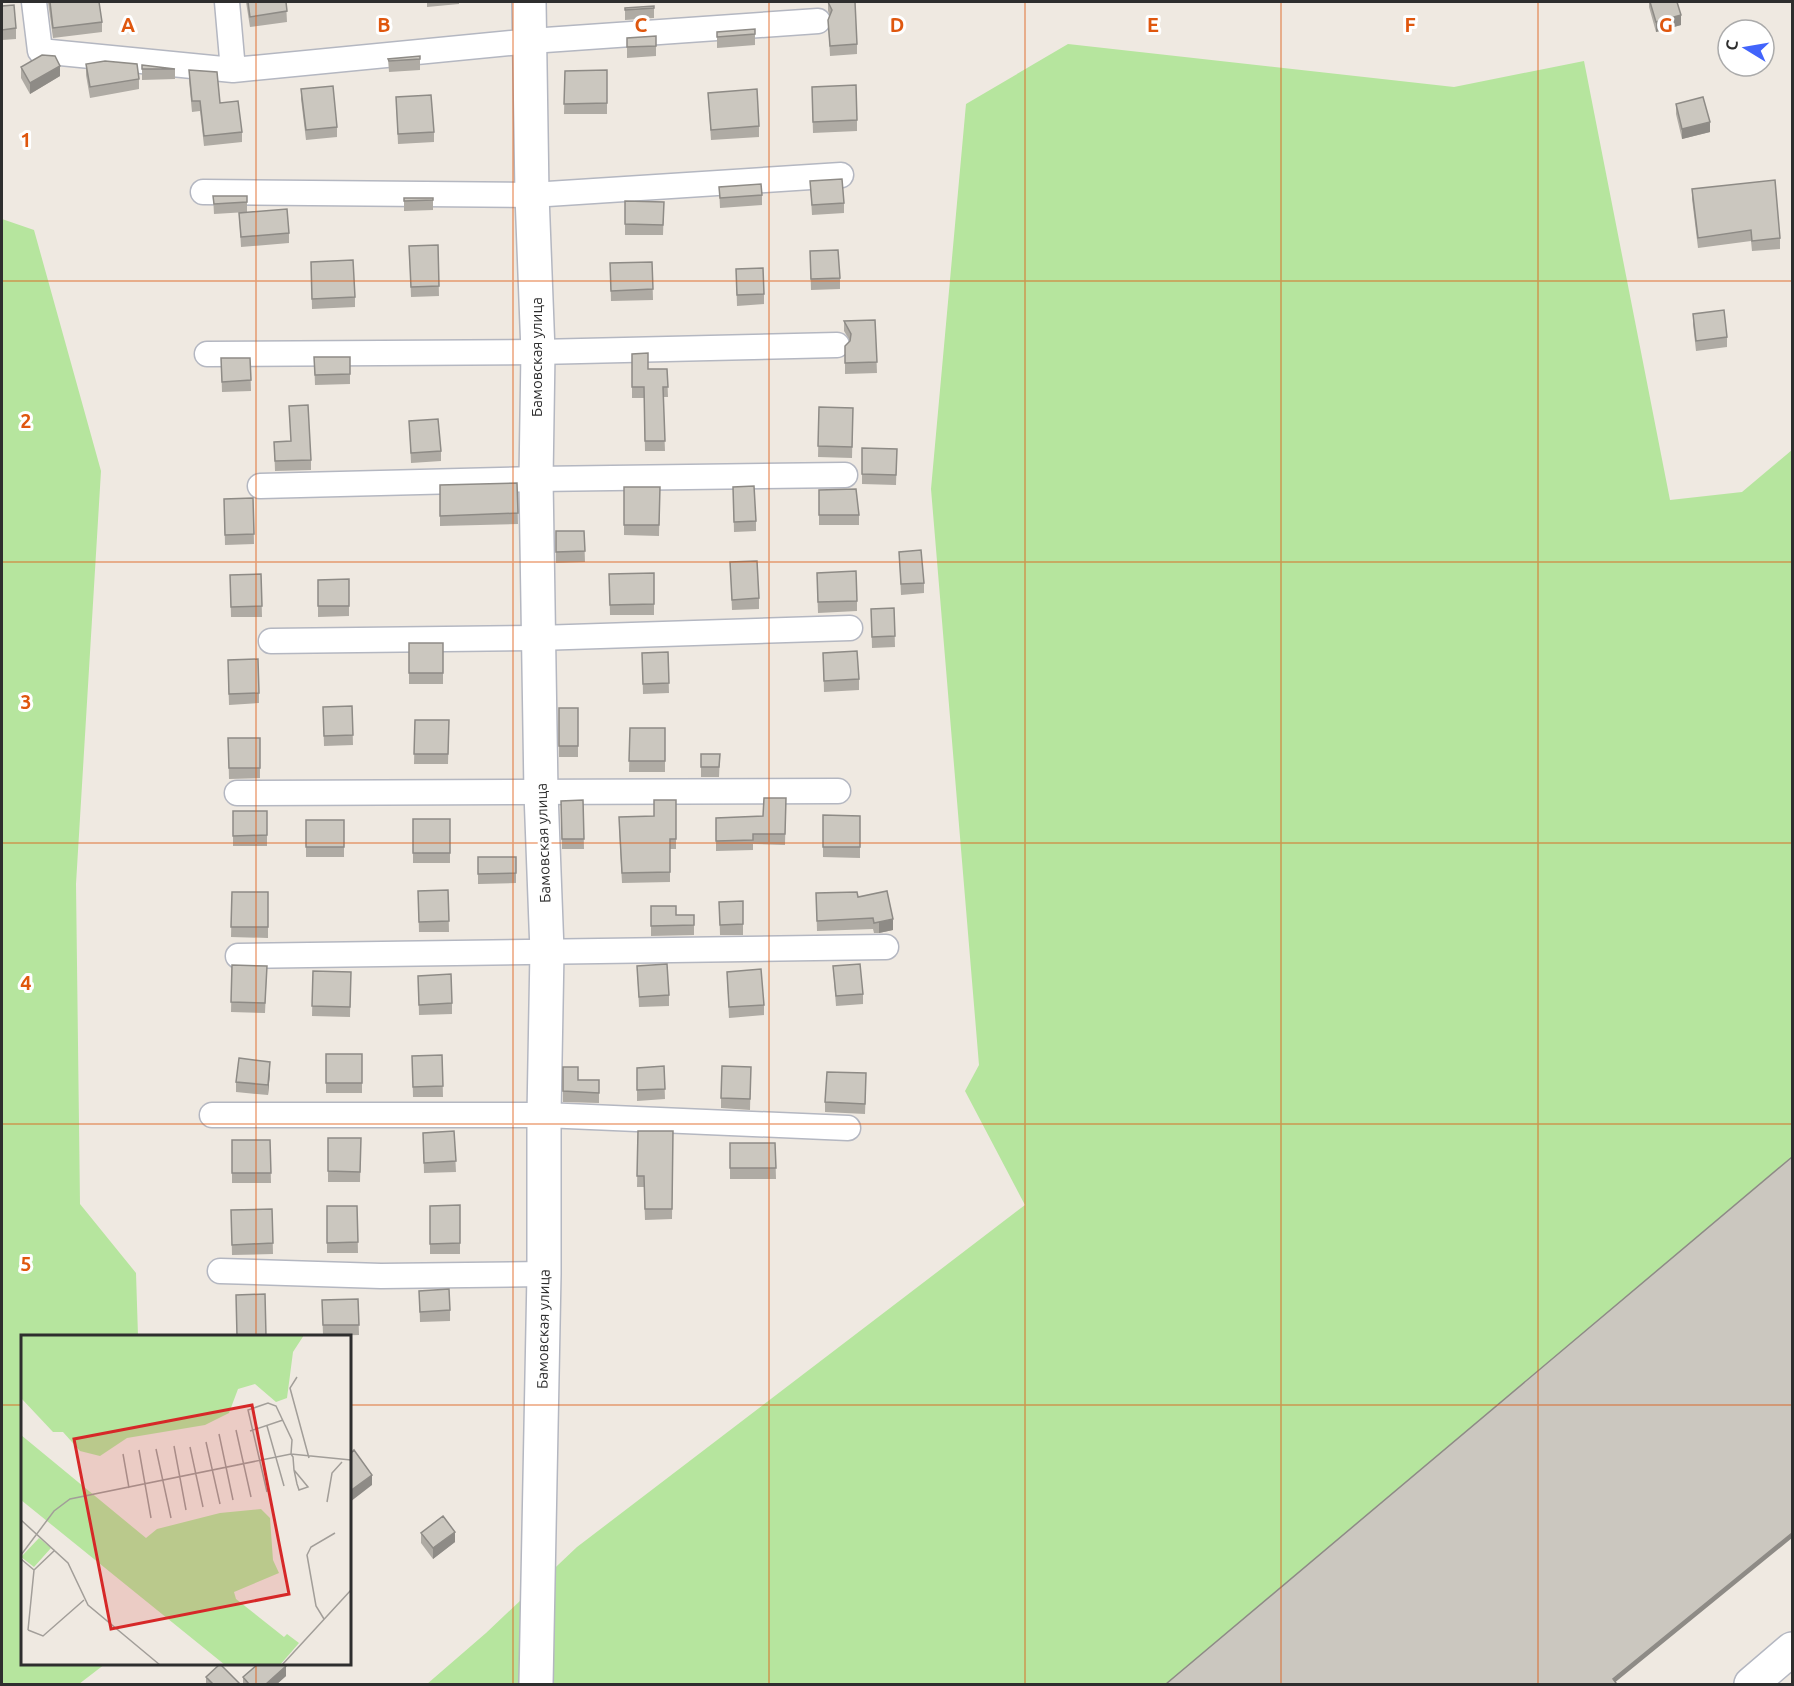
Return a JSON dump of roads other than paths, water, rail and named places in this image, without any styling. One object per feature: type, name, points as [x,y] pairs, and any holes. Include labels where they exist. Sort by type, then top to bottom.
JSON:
[{"type":"street","points":[[34,2],[40,51],[233,70],[531,41],[818,21]]},
{"type":"street","points":[[227,2],[233,70]]},
{"type":"street","name":"Бамовская улица","points":[[529,2],[532,195],[538,352],[536,479],[541,793],[548,951],[536,1684]]},
{"type":"street","points":[[203,192],[532,195],[841,175]]},
{"type":"street","points":[[207,354],[538,352],[837,345]]},
{"type":"street","points":[[260,486],[536,479],[845,475]]},
{"type":"street","points":[[271,641],[538,638],[850,628]]},
{"type":"street","points":[[237,793],[838,791]]},
{"type":"street","points":[[237,956],[886,947]]},
{"type":"street","points":[[212,1115],[544,1115],[848,1128]]},
{"type":"street","points":[[220,1271],[381,1276],[544,1274]]},
{"type":"street","points":[[1751,1684],[1792,1649]]}]
